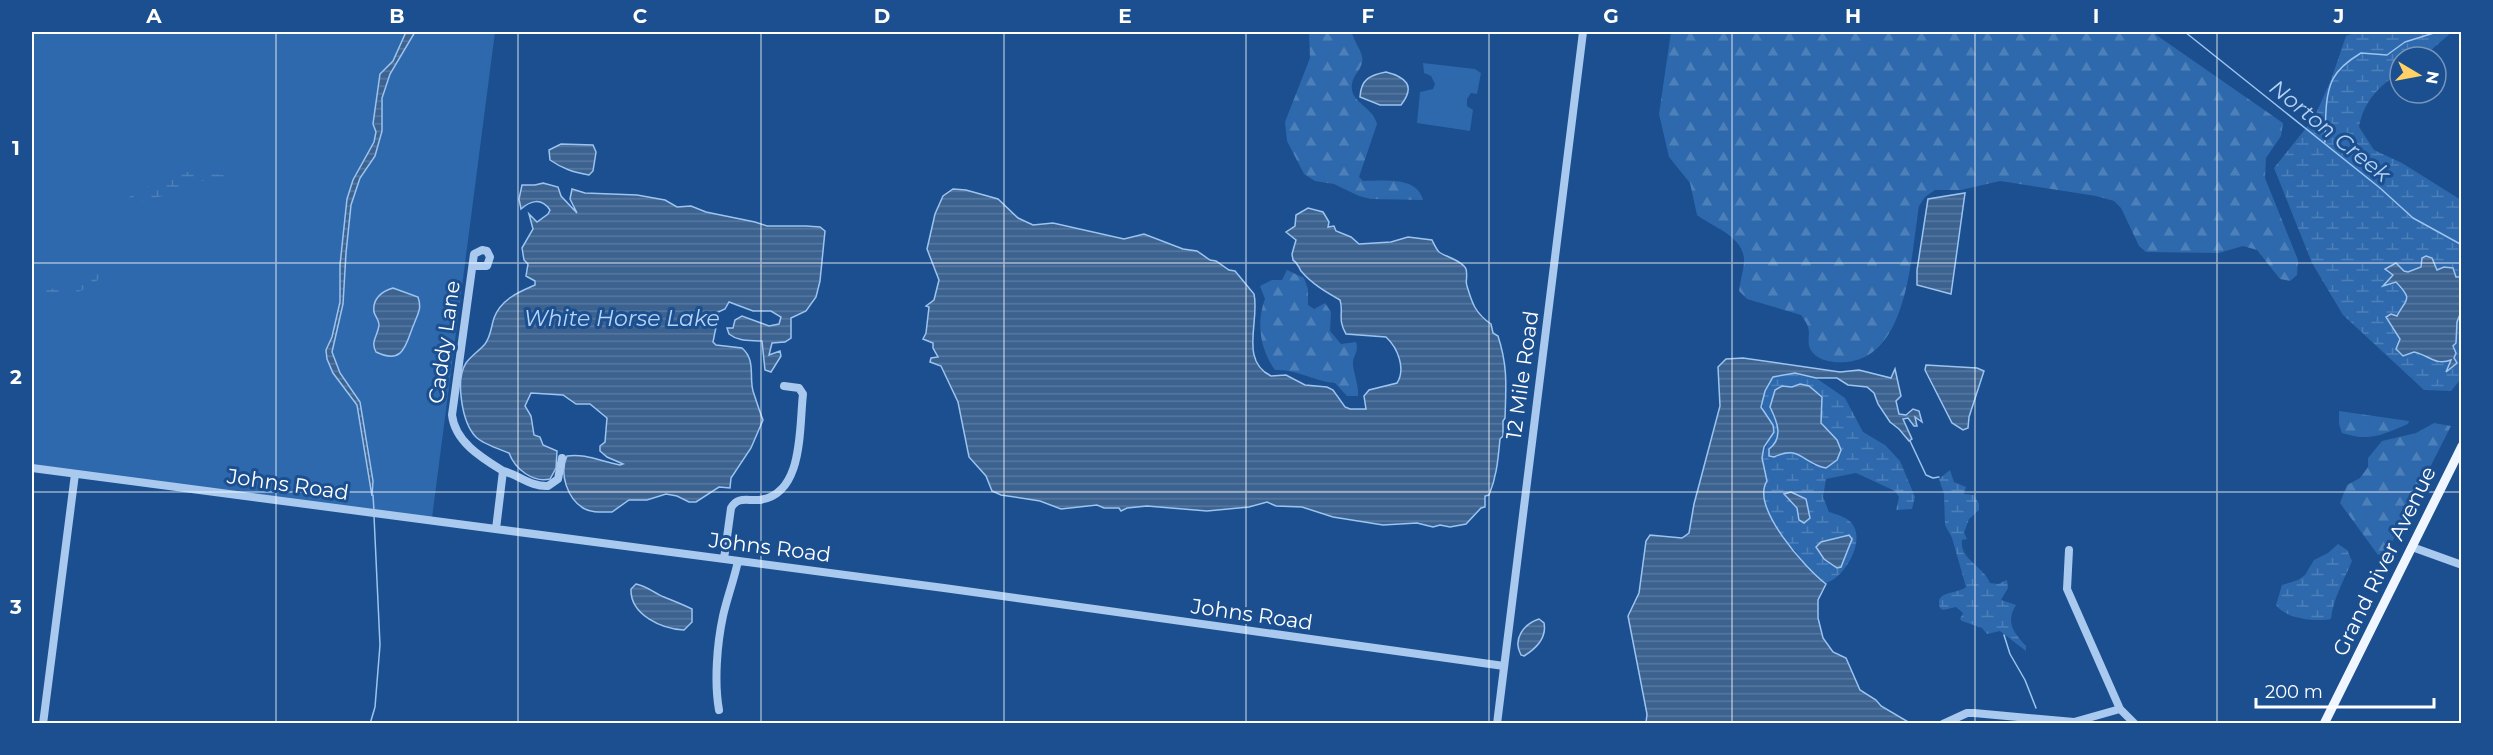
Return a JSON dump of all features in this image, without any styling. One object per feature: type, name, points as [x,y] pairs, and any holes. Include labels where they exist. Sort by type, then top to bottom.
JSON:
[{"type":"main road","name":"Grand River Avenue","points":[[2324,723],[2462,446]]},
{"type":"street","name":"12 Mile Road","points":[[1497,723],[1583,32]]},
{"type":"street","name":"Caddy Lane","points":[[472,266],[453,405],[453,425],[462,440],[503,471],[515,474],[533,485],[548,486],[558,479],[562,458]]},
{"type":"street","points":[[724,559],[731,508],[734,503],[738,500],[762,500],[774,496],[786,486],[793,473],[803,394],[799,388],[784,386]]},
{"type":"street","name":"Johns Road","points":[[32,468],[724,559],[1504,666]]},
{"type":"street","points":[[496,529],[503,471]]},
{"type":"street","points":[[43,723],[75,474]]},
{"type":"street","points":[[2412,546],[2462,565]]},
{"type":"street","points":[[2069,550],[2067,589],[2120,709],[2136,723]]},
{"type":"street","points":[[719,710],[715,689],[723,616],[734,586],[738,561]]},
{"type":"street","points":[[1943,723],[1967,713],[2074,722],[2120,709]]},
{"type":"green space","points":[[32,32],[495,32],[432,518],[32,465]]},
{"type":"green space","points":[[1309,32],[1352,32],[1362,56],[1361,67],[1353,79],[1353,95],[1372,114],[1377,124],[1359,177],[1363,181],[1407,183],[1420,192],[1423,200],[1371,199],[1334,184],[1315,181],[1304,174],[1287,141],[1285,122],[1310,58]]},
{"type":"green space","points":[[1671,32],[2152,32],[2283,123],[2281,136],[2266,158],[2265,178],[2298,260],[2297,275],[2290,281],[2280,279],[2257,250],[2243,246],[2219,253],[2146,252],[2139,246],[2121,208],[2114,201],[2096,196],[2000,181],[1961,190],[1935,190],[1925,197],[1919,206],[1903,299],[1895,322],[1883,342],[1868,356],[1847,362],[1824,360],[1811,350],[1808,327],[1801,315],[1747,299],[1739,291],[1744,263],[1740,246],[1728,234],[1697,215],[1690,183],[1669,157],[1659,114]]},
{"type":"green space","points":[[2356,32],[2452,32],[2437,45],[2388,45],[2388,81],[2368,102],[2359,127],[2374,150],[2402,163],[2461,200],[2461,277],[2456,277],[2454,269],[2437,270],[2434,261],[2422,258],[2419,269],[2410,271],[2395,263],[2386,272],[2393,275],[2384,286],[2394,281],[2407,296],[2406,304],[2397,316],[2391,314],[2386,316],[2400,339],[2397,352],[2403,356],[2416,353],[2438,361],[2452,360],[2447,372],[2456,361],[2454,358],[2456,355],[2455,333],[2461,312],[2461,379],[2451,391],[2424,390],[2343,315],[2312,263],[2274,168],[2314,118],[2331,80],[2346,36]]},
{"type":"green space","points":[[1423,63],[1475,69],[1481,73],[1477,94],[1471,93],[1467,99],[1467,106],[1473,110],[1470,131],[1417,123],[1420,92],[1433,89],[1435,84],[1431,76],[1424,73]]},
{"type":"green space","points":[[202,170],[220,175],[235,173],[237,176],[229,181],[199,181],[177,192],[129,205],[124,201],[161,181],[183,173]]},
{"type":"green space","points":[[112,253],[117,253],[115,260],[100,278],[83,290],[65,294],[32,295],[32,289],[81,286],[104,265]]},
{"type":"green space","points":[[1287,270],[1304,278],[1308,289],[1308,305],[1314,309],[1325,303],[1331,312],[1330,331],[1341,344],[1356,342],[1357,350],[1353,365],[1358,396],[1347,396],[1335,383],[1291,371],[1275,370],[1270,362],[1261,336],[1260,326],[1265,299],[1260,286],[1272,280],[1282,280]]},
{"type":"green space","points":[[1795,373],[1816,378],[1845,398],[1863,432],[1885,445],[1900,461],[1915,497],[1912,509],[1896,510],[1899,497],[1895,491],[1856,473],[1826,479],[1823,497],[1829,512],[1851,522],[1856,532],[1856,541],[1846,567],[1833,580],[1826,583],[1807,568],[1781,536],[1766,508],[1763,489],[1767,481],[1762,458],[1772,433],[1762,398],[1774,376]],"holes":[[[1800,384],[1809,386],[1822,397],[1821,423],[1837,440],[1814,466],[1797,454],[1769,449],[1778,434],[1777,423],[1770,407],[1782,386],[1792,387]],[[1791,492],[1806,499],[1810,518],[1799,520],[1797,508],[1785,494]]]},
{"type":"green space","points":[[2339,411],[2409,421],[2408,424],[2376,436],[2352,436],[2342,433]]},
{"type":"green space","points":[[2434,423],[2451,426],[2387,552],[2378,555],[2340,503],[2347,485],[2360,478],[2368,467],[2368,458],[2382,441],[2416,433]]},
{"type":"green space","points":[[1950,470],[1954,482],[1966,487],[1964,494],[1974,495],[1979,504],[1979,510],[1969,519],[1964,533],[1967,539],[1962,540],[1964,552],[1990,583],[1998,584],[2007,580],[2008,588],[2001,600],[2016,605],[2011,617],[2012,627],[2026,646],[2026,651],[2000,631],[1987,634],[1982,628],[1962,621],[1960,619],[1963,613],[1956,607],[1943,610],[1940,608],[1940,598],[1966,587],[1952,538],[1945,525],[1944,494],[1939,479]]},
{"type":"green space","points":[[2338,544],[2347,550],[2352,561],[2336,597],[2331,619],[2302,618],[2281,610],[2276,605],[2282,585],[2305,575],[2314,560],[2328,553]]},
{"type":"water","points":[[406,32],[415,32],[390,74],[382,98],[382,131],[375,156],[360,178],[351,205],[343,304],[332,352],[340,373],[360,402],[373,481],[372,496],[357,405],[333,373],[326,350],[332,337],[340,302],[340,265],[347,199],[353,180],[374,142],[376,132],[373,124],[380,74],[393,61]]},
{"type":"water","points":[[1386,72],[1407,83],[1408,93],[1401,105],[1380,105],[1360,97],[1362,86],[1367,79]]},
{"type":"water","points":[[561,144],[593,145],[596,152],[593,171],[589,175],[578,173],[550,160],[549,150]]},
{"type":"water","name":"White Horse Lake","points":[[543,183],[558,187],[561,196],[577,213],[570,199],[572,189],[585,193],[637,195],[665,200],[677,207],[691,206],[706,212],[767,226],[820,227],[825,231],[820,281],[816,297],[806,311],[791,318],[791,338],[785,342],[772,343],[769,355],[780,351],[781,356],[771,372],[765,370],[762,341],[737,338],[729,334],[727,328],[733,328],[735,320],[742,316],[769,326],[779,324],[781,317],[771,311],[753,311],[729,302],[725,309],[716,313],[717,322],[713,342],[716,345],[742,348],[746,353],[751,363],[753,391],[763,420],[751,448],[731,478],[730,488],[719,487],[696,502],[689,502],[666,494],[647,500],[629,500],[612,512],[586,510],[577,504],[566,485],[564,470],[567,456],[574,455],[623,464],[600,451],[600,446],[605,442],[607,418],[590,404],[576,404],[563,395],[531,393],[525,406],[531,416],[534,435],[540,437],[543,445],[557,451],[556,468],[550,479],[531,477],[520,469],[509,453],[483,442],[471,430],[462,401],[463,370],[468,360],[487,341],[494,318],[501,306],[511,297],[535,285],[535,281],[526,276],[528,264],[524,260],[522,248],[533,229],[529,214],[537,222],[550,210],[539,202],[528,204],[521,209],[519,199],[522,185]]},
{"type":"water","points":[[953,189],[966,190],[998,199],[1018,218],[1033,225],[1053,223],[1124,239],[1144,234],[1183,249],[1197,251],[1229,270],[1235,271],[1254,294],[1253,350],[1261,369],[1271,376],[1286,375],[1305,385],[1327,387],[1333,390],[1345,407],[1350,409],[1366,409],[1364,396],[1369,390],[1397,383],[1401,371],[1399,359],[1394,347],[1386,337],[1346,334],[1341,320],[1340,300],[1314,284],[1301,271],[1293,260],[1292,254],[1296,240],[1286,232],[1295,226],[1296,215],[1308,208],[1323,212],[1329,222],[1328,227],[1334,226],[1336,231],[1351,237],[1359,244],[1391,242],[1408,237],[1432,240],[1439,252],[1458,261],[1466,269],[1466,284],[1473,303],[1481,316],[1491,324],[1493,333],[1498,336],[1505,367],[1503,436],[1500,439],[1494,481],[1489,495],[1485,496],[1485,507],[1481,508],[1466,524],[1433,527],[1417,523],[1383,525],[1333,517],[1302,507],[1276,506],[1267,502],[1249,507],[1207,511],[1147,506],[1127,508],[1121,511],[1119,508],[1104,508],[1097,505],[1061,509],[1040,501],[1001,495],[992,491],[986,476],[969,457],[958,402],[941,366],[930,362],[931,358],[938,357],[933,343],[923,339],[926,333],[929,307],[926,306],[934,300],[939,280],[927,249],[935,214],[943,196]]},
{"type":"water","points":[[1965,193],[1951,294],[1917,285],[1917,270],[1928,199]]},
{"type":"water","points":[[2426,256],[2432,258],[2437,270],[2444,267],[2453,268],[2456,277],[2461,277],[2461,312],[2457,322],[2456,343],[2453,346],[2457,363],[2446,372],[2451,360],[2436,361],[2414,352],[2403,356],[2396,349],[2400,339],[2386,317],[2391,314],[2397,316],[2407,296],[2396,282],[2383,286],[2393,275],[2385,269],[2396,263],[2408,272],[2421,267],[2422,258]]},
{"type":"water","points":[[393,288],[418,297],[420,308],[403,350],[399,354],[386,356],[376,352],[374,345],[379,325],[374,307],[376,299],[382,293]]},
{"type":"water","points":[[1743,358],[1840,372],[1859,370],[1891,378],[1895,369],[1901,396],[1896,401],[1899,414],[1906,415],[1913,409],[1919,411],[1922,422],[1915,417],[1917,426],[1914,426],[1908,418],[1903,419],[1912,439],[1909,441],[1890,422],[1878,404],[1874,393],[1867,387],[1848,385],[1837,378],[1816,378],[1795,373],[1773,377],[1765,391],[1761,407],[1773,425],[1774,432],[1764,447],[1762,458],[1767,481],[1764,492],[1766,506],[1773,521],[1794,552],[1826,584],[1818,600],[1818,618],[1823,638],[1833,652],[1846,658],[1860,690],[1910,723],[1646,723],[1647,714],[1628,616],[1639,593],[1646,541],[1650,535],[1682,538],[1689,533],[1694,504],[1720,406],[1718,367],[1726,359]]},
{"type":"water","points":[[1926,365],[1977,368],[1984,371],[1969,417],[1968,428],[1963,430],[1952,423],[1925,370]]},
{"type":"water","points":[[1800,384],[1809,386],[1822,397],[1821,423],[1837,440],[1841,450],[1837,460],[1826,468],[1796,454],[1769,456],[1769,449],[1774,445],[1778,435],[1777,424],[1770,407],[1775,390],[1782,386],[1792,387]]},
{"type":"water","points":[[1791,492],[1806,499],[1810,518],[1804,523],[1799,520],[1797,508],[1784,494]]},
{"type":"water","points":[[1849,535],[1852,539],[1841,567],[1837,568],[1824,559],[1816,547],[1821,542]]},
{"type":"water","points":[[636,584],[692,609],[692,622],[684,630],[666,627],[649,619],[636,606],[632,598],[631,589]]},
{"type":"water","points":[[1539,619],[1544,623],[1545,628],[1540,642],[1533,650],[1524,656],[1521,655],[1518,643],[1521,633],[1529,624]]},
{"type":"waterway","name":"Norton Creek","points":[[2185,32],[2380,188],[2413,218],[2462,245]]},
{"type":"waterway","points":[[2325,142],[2328,93],[2335,75],[2341,68],[2361,53],[2387,55],[2405,42],[2437,32]]},
{"type":"waterway","points":[[1910,441],[1926,475],[1933,478],[1939,477]]},
{"type":"waterway","points":[[373,495],[374,511]]},
{"type":"waterway","points":[[370,724],[375,707],[380,645],[374,516]]},
{"type":"waterway","points":[[2004,635],[2010,654],[2025,680],[2036,708]]}]
